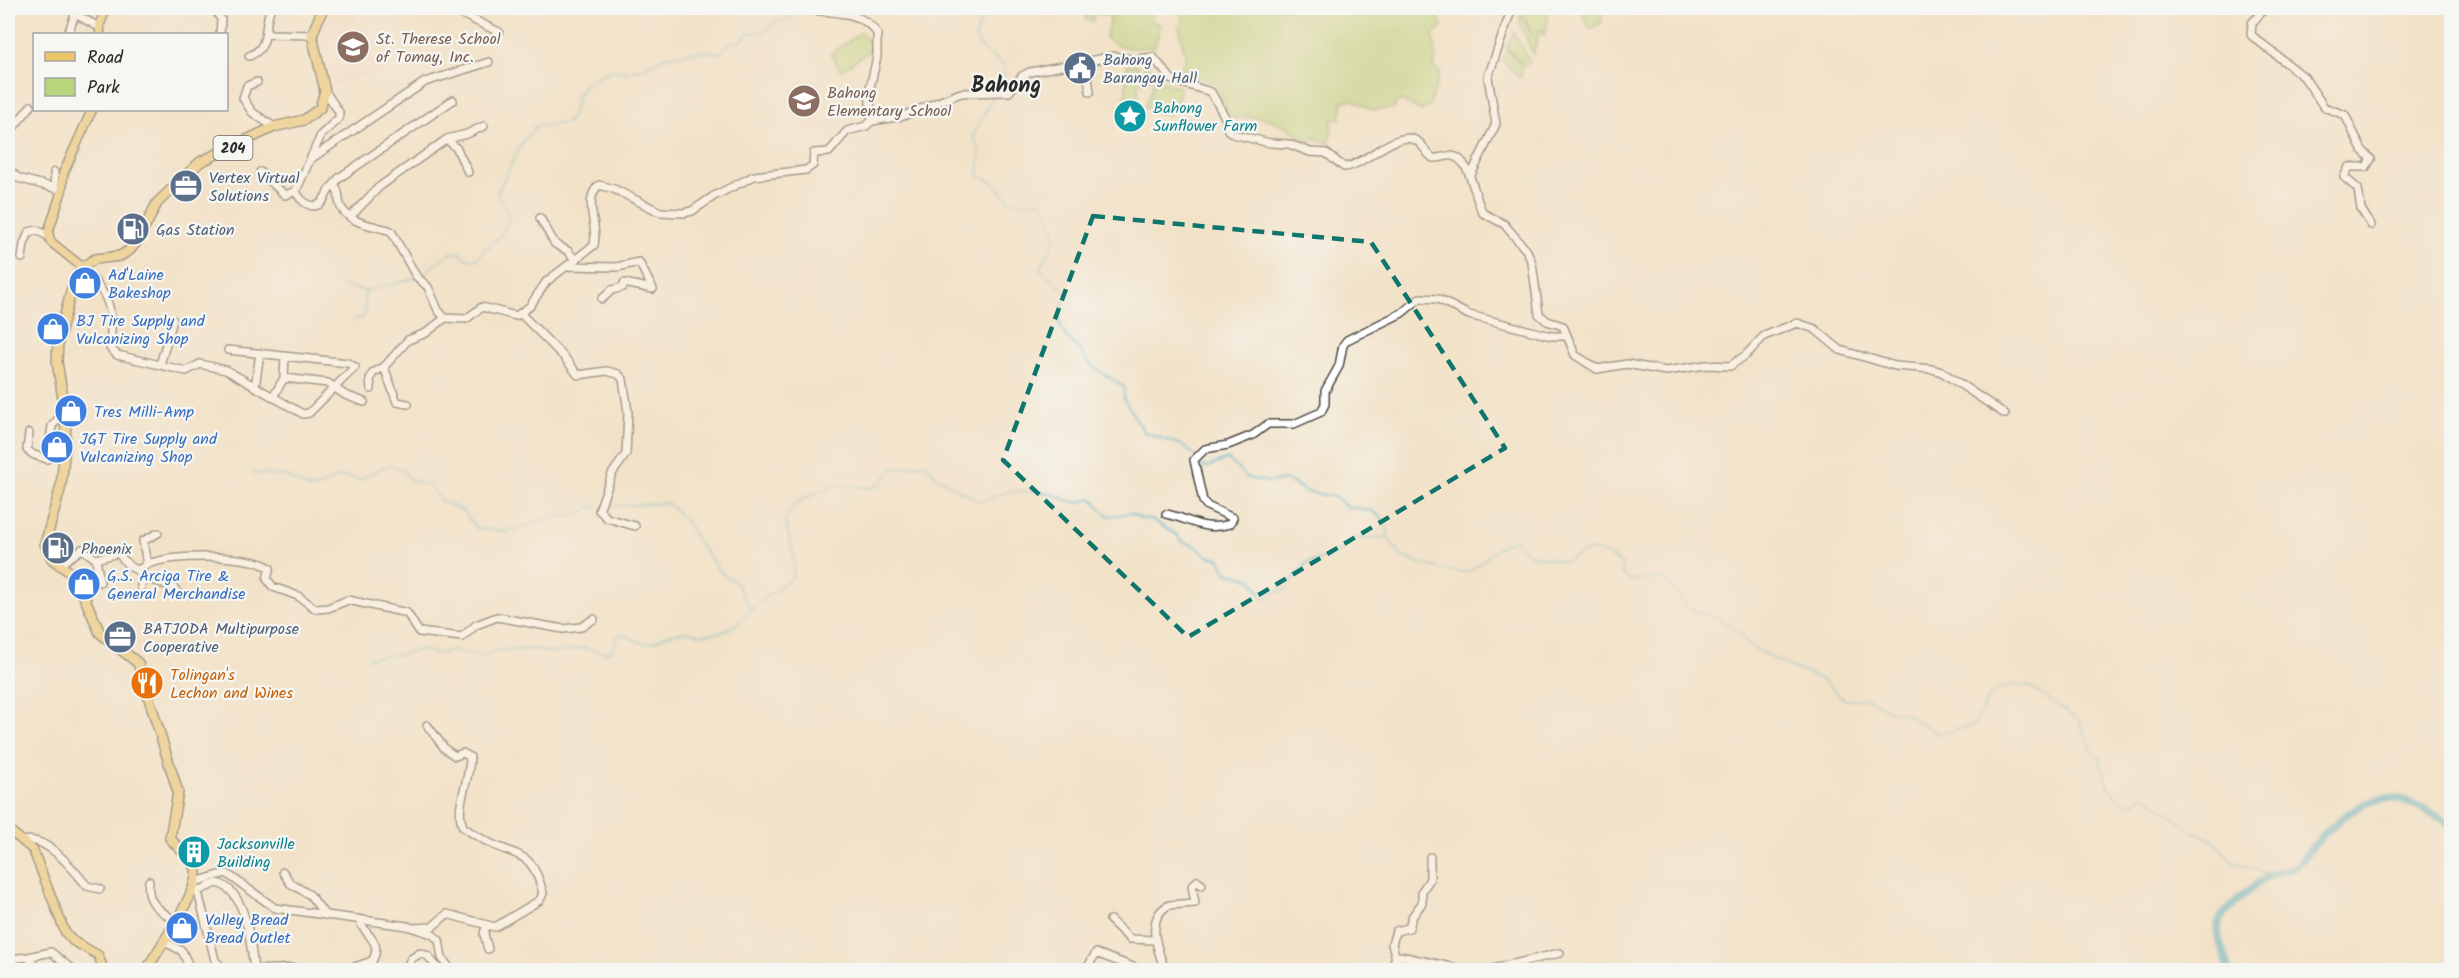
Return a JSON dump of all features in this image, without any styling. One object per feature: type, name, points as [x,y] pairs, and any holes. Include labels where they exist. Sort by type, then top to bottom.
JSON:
[{"type":"highway","points":[[323,8],[312,34],[325,91]]},
{"type":"highway","name":"204","points":[[82,267],[95,259],[126,253],[139,239],[157,203],[193,168],[215,154],[274,127],[313,115],[323,103],[325,91]]},
{"type":"highway","points":[[82,267],[71,291],[57,347],[66,426],[61,486],[45,539],[50,556],[78,580],[92,620],[100,633],[138,663],[178,792],[171,838],[194,866],[196,886],[147,970]]},
{"type":"main road","points":[[100,31],[107,8]]},
{"type":"main road","points":[[82,267],[51,242],[49,237],[58,188],[92,111]]},
{"type":"main road","points":[[8,829],[33,850],[64,932],[73,941],[98,955],[104,970]]},
{"type":"street","points":[[214,8],[221,19],[220,33]]},
{"type":"street","points":[[249,56],[261,50],[267,34],[266,19],[271,8]]},
{"type":"street","points":[[449,8],[500,32]]},
{"type":"street","points":[[801,8],[852,14],[868,23],[877,33],[877,57],[869,92],[872,121]]},
{"type":"street","points":[[1470,177],[1496,124],[1488,77],[1512,8]]},
{"type":"street","points":[[2265,8],[2252,23],[2251,35],[2304,77],[2324,107],[2345,115],[2362,150],[2371,159],[2366,167],[2349,167],[2343,177],[2358,189],[2361,209],[2371,225]]},
{"type":"street","points":[[68,33],[77,11],[100,31]]},
{"type":"street","points":[[267,34],[312,34]]},
{"type":"street","points":[[371,389],[373,373],[384,367],[408,340],[426,333],[445,318],[466,319],[482,307],[512,316],[520,314],[537,297],[546,282],[594,245],[596,230],[592,214],[592,198],[599,186],[614,189],[660,212],[692,212],[714,196],[754,176],[768,172],[806,170],[813,165],[814,153],[829,152],[847,131],[866,126],[872,121],[903,116],[936,105],[955,95],[1009,92],[1022,76],[1030,72],[1115,56],[1133,60],[1156,58],[1172,80],[1211,92],[1225,117],[1228,130],[1233,134],[1269,143],[1289,144],[1310,152],[1326,153],[1347,167],[1392,143],[1410,139],[1418,141],[1431,157],[1459,158],[1470,177],[1483,213],[1503,224],[1527,251],[1532,263],[1539,314],[1547,321],[1562,325],[1575,355],[1597,369],[1627,364],[1666,370],[1706,364],[1730,366],[1746,355],[1764,336],[1801,324],[1815,329],[1840,350],[1895,366],[1937,370],[2005,414]]},
{"type":"street","points":[[312,158],[425,82],[489,62]]},
{"type":"street","points":[[1086,63],[1090,92]]},
{"type":"street","points":[[257,82],[247,87],[243,98],[252,112],[274,127]]},
{"type":"street","points":[[260,172],[285,195],[296,191],[321,135],[339,118],[339,111],[325,91]]},
{"type":"street","points":[[296,191],[303,201],[314,206],[320,204],[339,178],[453,100]]},
{"type":"street","points":[[8,140],[12,129],[31,106]]},
{"type":"street","points":[[350,217],[380,188],[447,139],[467,134],[484,126]]},
{"type":"street","points":[[447,139],[457,149],[468,172]]},
{"type":"street","points":[[8,169],[18,178],[58,188],[54,172]]},
{"type":"street","points":[[333,186],[338,191],[340,206],[350,217],[391,231],[418,278],[428,287],[438,310],[445,318]]},
{"type":"street","points":[[540,218],[555,244],[568,251],[576,260]]},
{"type":"street","points":[[22,258],[24,244],[30,232],[37,230],[49,237]]},
{"type":"street","points":[[567,266],[617,267],[639,262],[653,289],[624,284],[623,287],[612,290],[602,299]]},
{"type":"street","points":[[82,267],[107,297],[113,325],[111,351],[117,355],[186,372],[196,365],[236,374],[299,413],[307,414],[353,372],[354,365],[228,350]]},
{"type":"street","points":[[1166,514],[1181,517],[1200,526],[1218,528],[1230,524],[1233,518],[1207,506],[1203,501],[1194,460],[1198,454],[1215,445],[1228,445],[1253,435],[1268,424],[1294,424],[1321,412],[1325,404],[1325,391],[1339,366],[1343,345],[1347,340],[1402,313],[1420,298],[1438,299],[1469,315],[1551,336],[1566,336]]},
{"type":"street","points":[[520,314],[564,357],[578,375],[607,371],[618,374],[623,379],[627,412],[626,454],[612,474],[599,510],[607,518],[635,526]]},
{"type":"street","points":[[160,365],[173,320]]},
{"type":"street","points":[[255,387],[260,353]]},
{"type":"street","points":[[273,397],[284,378],[285,356]]},
{"type":"street","points":[[384,367],[397,402],[408,404]]},
{"type":"street","points":[[284,378],[328,383],[345,395],[364,402]]},
{"type":"street","points":[[29,433],[27,450],[47,459],[52,426],[65,411]]},
{"type":"street","points":[[147,565],[143,541],[158,533]]},
{"type":"street","points":[[61,564],[82,549],[96,559],[100,582]]},
{"type":"street","points":[[96,559],[116,553],[129,566],[174,588],[180,595]]},
{"type":"street","points":[[141,587],[140,573],[147,565],[157,561],[208,556],[221,559],[247,559],[270,568],[267,579],[273,587],[298,596],[314,608],[328,608],[348,600],[407,613],[417,630],[428,634],[462,637],[476,625],[497,617],[563,629],[581,627],[594,619]]},
{"type":"street","points":[[196,886],[226,873],[271,906],[414,927],[432,927],[447,914],[486,926],[499,926],[507,918],[540,900],[543,891],[531,864],[525,857],[496,846],[463,827],[459,807],[466,789],[470,757],[463,753],[452,755],[427,725]]},
{"type":"street","points":[[23,841],[32,840],[63,856],[87,886],[100,889]]},
{"type":"street","points":[[1392,970],[1396,958],[1392,944],[1394,933],[1409,928],[1413,915],[1422,903],[1422,891],[1430,879],[1430,857]]},
{"type":"street","points":[[284,872],[290,883],[309,895],[325,915]]},
{"type":"street","points":[[149,881],[148,897],[152,904],[175,921]]},
{"type":"street","points":[[1165,970],[1155,940],[1160,913],[1169,905],[1195,903],[1192,886],[1197,881],[1202,885]]},
{"type":"street","points":[[196,886],[217,883],[225,886],[234,897],[247,922],[255,970],[306,970]]},
{"type":"street","points":[[196,886],[215,960],[224,970]]},
{"type":"street","points":[[349,969],[372,961],[377,948],[375,940],[363,929],[359,919]]},
{"type":"street","points":[[1110,920],[1130,939],[1155,940]]},
{"type":"street","points":[[486,926],[484,934],[488,949]]},
{"type":"street","points":[[414,927],[439,940],[442,958],[452,970]]},
{"type":"street","points":[[163,941],[182,951],[189,966],[194,968]]},
{"type":"street","points":[[8,959],[51,952],[73,970]]},
{"type":"street","points":[[1396,958],[1408,957],[1461,969],[1488,970],[1560,952]]},
{"type":"street","points":[[405,970],[411,958],[420,953],[428,956],[439,970]]},
{"type":"street","points":[[1086,970],[1096,953],[1141,970]]},
{"type":"street","points":[[28,957],[38,970]]},
{"type":"highlighted area","points":[[1093,216],[1371,242],[1505,448],[1188,637],[1003,460]]},
{"type":"shaded area","name":"St. Therese School of Tomay, Inc.","points":[[329,8],[352,8],[358,19],[380,45],[394,53],[399,64],[369,78],[361,77],[337,86],[333,84],[322,50],[322,19]]},
{"type":"shaded area","name":"Bahong Elementary School","points":[[800,81],[811,94],[819,126],[802,131],[799,113],[791,93],[791,88]]},
{"type":"green space","points":[[1083,8],[1152,8],[1152,21],[1161,25],[1154,47],[1116,45],[1105,38],[1111,17],[1095,13],[1092,21],[1086,20]]},
{"type":"green space","points":[[1179,8],[1416,8],[1418,12],[1437,11],[1442,26],[1433,35],[1436,57],[1433,67],[1440,72],[1430,105],[1422,111],[1402,100],[1394,104],[1395,108],[1372,110],[1353,100],[1343,101],[1340,119],[1332,120],[1330,144],[1315,138],[1310,142],[1282,124],[1266,118],[1232,118],[1215,83],[1180,70],[1186,59],[1179,27],[1183,20]]},
{"type":"green space","points":[[1523,8],[1529,14],[1526,8],[1545,8],[1549,15],[1544,35],[1540,30],[1533,54],[1520,24],[1520,15],[1532,34],[1522,13]]},
{"type":"green space","points":[[1579,8],[1602,8],[1601,23],[1590,29]]},
{"type":"green space","points":[[861,32],[874,48],[841,70],[831,54]]},
{"type":"green space","points":[[1514,33],[1530,62],[1525,65],[1506,47]]},
{"type":"green space","points":[[1507,50],[1523,67],[1521,78],[1502,60]]},
{"type":"green space","points":[[1146,61],[1155,77],[1142,82]]},
{"type":"green space","points":[[1127,65],[1138,65],[1138,101],[1125,103]]},
{"type":"green space","points":[[1155,79],[1180,88],[1176,108],[1167,116],[1145,107]]},
{"type":"waterway","points":[[420,276],[449,254],[459,252],[467,259],[477,259],[501,234],[509,215],[497,193],[523,141],[535,127],[566,123],[573,115],[577,95],[586,83],[611,70],[624,72],[644,68],[663,57],[704,51],[720,53],[732,42],[742,41],[747,33],[764,32],[777,21],[789,20],[793,8]]},
{"type":"waterway","points":[[992,8],[981,21],[975,38],[983,50],[1005,66],[1004,80],[997,88]]},
{"type":"waterway","points":[[994,95],[973,136],[980,152],[978,175],[996,184],[1008,200],[1021,204],[1040,200],[1045,205],[1056,237],[1040,269],[1066,292],[1059,323],[1067,338],[1082,352],[1088,363],[1124,387],[1124,399],[1144,432],[1184,446],[1194,455]]},
{"type":"waterway","points":[[342,286],[365,291],[416,278]]},
{"type":"waterway","points":[[354,320],[365,316],[365,292]]},
{"type":"waterway","points":[[1198,462],[1205,468],[1228,459],[1247,478],[1268,482],[1287,480],[1307,492],[1335,497],[1349,508],[1369,510],[1384,522],[1388,536]]},
{"type":"waterway","points":[[368,658],[400,655],[421,649],[436,654],[451,651],[483,656],[498,651],[531,649],[553,653],[583,648],[606,653],[612,650],[618,636],[622,634],[643,643],[655,642],[666,635],[688,631],[701,635],[723,632],[738,623],[759,602],[793,577],[794,558],[785,521],[794,505],[836,484],[872,488],[881,483],[893,469],[926,463],[937,477],[979,501],[1010,491],[1036,492],[1052,494],[1073,502],[1092,498],[1108,516],[1131,513],[1142,519],[1151,519],[1177,535],[1181,541],[1195,546],[1208,556],[1219,558],[1226,572],[1252,579],[1263,598],[1284,590],[1307,563],[1331,557],[1356,539],[1388,537],[1401,556],[1437,568],[1458,572],[1473,569],[1497,549],[1514,540],[1530,554],[1565,562],[1588,551],[1606,554],[1622,564],[1622,573],[1629,580],[1660,578],[1678,592],[1682,602],[1694,611],[1717,617],[1743,636],[1747,644],[1778,661],[1822,680],[1841,697],[1847,700],[1867,698],[1891,711],[1902,712],[1938,734],[1974,725],[1989,696],[1998,689],[2015,685],[2031,687],[2079,720],[2092,751],[2099,758],[2108,786],[2119,800],[2133,804],[2143,796],[2147,796],[2190,830],[2214,841],[2232,861],[2271,875]]},
{"type":"waterway","points":[[253,473],[285,476],[311,489],[339,477],[359,480],[384,467],[393,466],[405,471],[407,477],[416,482],[430,485],[441,501],[463,511],[476,528],[505,532],[559,516],[580,515],[589,507],[598,507]]},
{"type":"waterway","points":[[603,507],[667,503],[685,519],[698,542],[723,575],[735,581],[751,610]]},
{"type":"waterway","points":[[2229,970],[2218,935],[2219,922],[2222,917],[2243,895],[2260,882],[2273,874],[2295,867],[2323,835],[2350,812],[2372,801],[2393,798],[2416,805],[2452,824]]},
{"type":"place","name":"St. Therese School of Tomay, Inc.","points":[[353,47]]},
{"type":"place","name":"Bahong Barangay Hall","points":[[1080,68]]},
{"type":"place","name":"Bahong Elementary School","points":[[804,101]]},
{"type":"place","name":"Bahong Sunflower Farm","points":[[1130,116]]},
{"type":"place","name":"Vertex Virtual Solutions","points":[[186,186]]},
{"type":"place","name":"Gas Station","points":[[133,229]]},
{"type":"place","name":"Ad'Laine Bakeshop","points":[[85,283]]},
{"type":"place","name":"BJ Tire Supply and Vulcanizing Shop","points":[[53,329]]},
{"type":"place","name":"Tres Milli-Amp","points":[[71,411]]},
{"type":"place","name":"JGT Tire Supply and Vulcanizing Shop","points":[[57,447]]},
{"type":"place","name":"Phoenix","points":[[58,548]]},
{"type":"place","name":"G.S. Arciga Tire & General Merchandise","points":[[84,584]]},
{"type":"place","name":"BATJODA Multipurpose Cooperative","points":[[120,637]]},
{"type":"place","name":"Tolingan's Lechon and Wines","points":[[147,683]]},
{"type":"place","name":"Jacksonville Building","points":[[194,852]]},
{"type":"place","name":"Valley Bread Bread Outlet","points":[[182,928]]},
{"type":"district","name":"Bahong","points":[[1006,84]]}]
